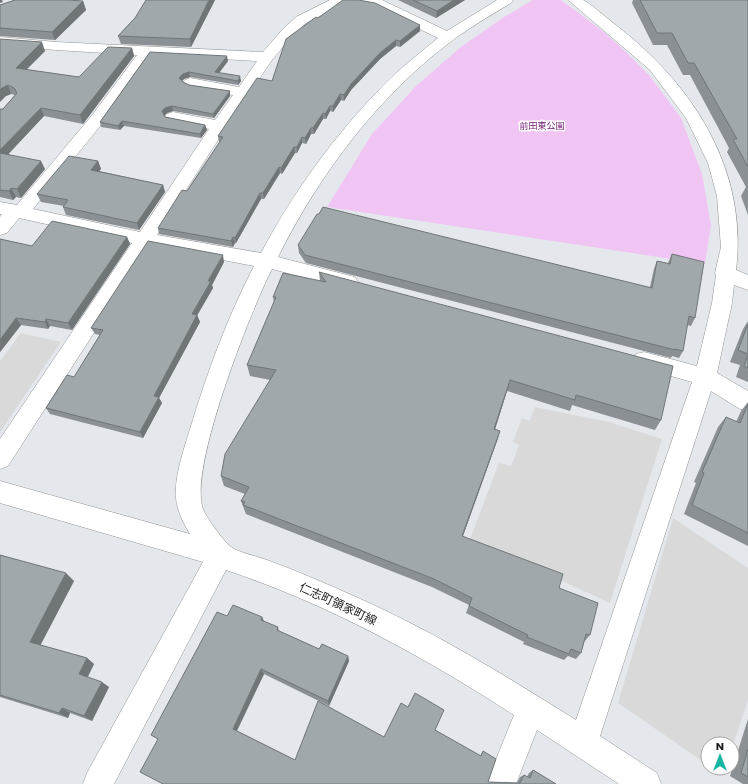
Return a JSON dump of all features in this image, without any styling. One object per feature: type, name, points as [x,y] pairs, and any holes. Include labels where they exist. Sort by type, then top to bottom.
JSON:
[{"type":"street","points":[[0,459],[219,126],[267,57],[287,33],[301,20],[340,0]]},
{"type":"street","points":[[371,0],[447,37]]},
{"type":"street","points":[[100,782],[220,554],[197,523],[188,499],[192,461],[219,368],[240,313],[267,260],[318,171],[340,143],[380,98],[404,74],[447,37],[506,0]]},
{"type":"street","points":[[575,0],[620,36],[655,67],[672,86],[694,118],[716,163],[726,196],[730,247],[725,273],[722,303],[706,377],[583,742]]},
{"type":"street","points":[[0,41],[146,52],[267,57]]},
{"type":"street","points":[[0,229],[12,210],[99,117],[146,52]]},
{"type":"street","points":[[190,83],[243,92]]},
{"type":"street","points":[[173,118],[219,126]]},
{"type":"street","points":[[12,210],[144,239],[267,260],[367,287]]},
{"type":"street","points":[[725,273],[748,283]]},
{"type":"street","points":[[629,356],[706,377],[748,402]]},
{"type":"street","name":"仁志町領家町線","points":[[0,492],[220,554],[305,587],[378,622],[450,660],[531,708],[646,784]]},
{"type":"street","points":[[501,784],[531,708]]},
{"type":"green space","name":"前田東公園","points":[[533,0],[561,0],[600,29],[649,75],[681,118],[702,174],[711,225],[705,264],[327,207],[372,134],[416,86],[462,46],[504,17]]},
{"type":"shaded area","points":[[21,333],[61,342],[0,432],[0,361]]},
{"type":"shaded area","points":[[535,407],[609,422],[662,439],[610,603],[470,539],[499,463],[511,466],[519,445],[513,442],[522,418],[530,421]]},
{"type":"shaded area","points":[[673,518],[748,568],[748,700],[736,736],[700,736],[700,759],[618,703]]},
{"type":"building","points":[[15,0],[83,1],[52,32],[0,28],[0,5]]},
{"type":"building","points":[[146,0],[209,0],[190,39],[118,36],[135,18]]},
{"type":"building","points":[[343,0],[358,0],[375,3],[420,25],[400,41],[396,40],[380,53],[351,84],[344,95],[340,94],[333,106],[330,106],[325,114],[323,113],[305,138],[302,137],[297,147],[294,147],[281,168],[279,167],[263,193],[260,193],[235,238],[233,237],[231,241],[158,228],[182,190],[187,191],[223,137],[218,136],[257,78],[272,81],[286,39],[316,17],[318,18]]},
{"type":"building","points":[[413,0],[454,0],[437,11]]},
{"type":"building","points":[[640,0],[748,0],[748,167],[733,139],[737,139],[694,63],[688,63],[672,33],[657,33]]},
{"type":"building","points":[[0,39],[42,42],[16,68],[79,77],[108,47],[132,48],[80,115],[41,108],[0,150],[0,109],[3,109],[17,93],[14,88],[8,85],[0,90]]},
{"type":"building","points":[[150,52],[227,56],[215,72],[240,76],[238,81],[189,72],[183,74],[179,78],[189,85],[230,91],[213,114],[172,106],[165,108],[162,111],[165,117],[205,125],[200,134],[122,121],[118,126],[100,122]]},
{"type":"building","points":[[0,153],[41,161],[17,189],[11,188],[9,191],[0,190]]},
{"type":"building","points":[[69,156],[98,161],[91,170],[163,185],[137,223],[63,207],[68,200],[37,194]]},
{"type":"building","points":[[323,207],[652,288],[657,261],[670,264],[672,254],[704,262],[695,318],[689,316],[683,351],[675,350],[305,255],[298,245]]},
{"type":"building","points":[[52,221],[127,237],[68,323],[46,319],[45,322],[16,318],[0,340],[0,239],[32,246]]},
{"type":"building","points":[[148,241],[223,255],[208,281],[211,281],[192,314],[197,315],[154,396],[159,397],[140,432],[46,408],[67,375],[74,377],[103,330],[91,328]]},
{"type":"building","points":[[319,272],[673,366],[661,420],[576,395],[575,400],[510,380],[494,429],[500,431],[462,536],[563,574],[559,588],[598,603],[590,635],[586,634],[581,653],[571,649],[569,654],[527,637],[528,635],[469,606],[472,598],[434,579],[243,505],[245,502],[241,501],[249,487],[221,476],[225,454],[276,370],[247,365],[276,297],[273,297],[283,273],[326,282]]},
{"type":"building","points":[[748,324],[748,354],[738,350]]},
{"type":"building","points":[[748,355],[748,368],[744,366]]},
{"type":"building","points":[[748,404],[748,533],[692,505],[704,473],[702,472],[726,417],[740,423]]},
{"type":"building","points":[[0,555],[66,573],[30,642],[87,658],[79,674],[102,682],[84,716],[62,708],[59,713],[0,695]]},
{"type":"building","points":[[233,605],[262,617],[261,620],[278,627],[277,630],[319,649],[322,644],[348,656],[328,701],[261,669],[233,729],[295,760],[318,701],[384,737],[401,703],[408,707],[415,693],[444,710],[435,730],[481,756],[483,751],[496,759],[488,782],[520,783],[524,775],[530,778],[533,770],[556,784],[163,784],[140,772],[158,739],[151,735],[217,612],[227,616]]},
{"type":"building","points":[[748,749],[748,777],[741,773]]}]
